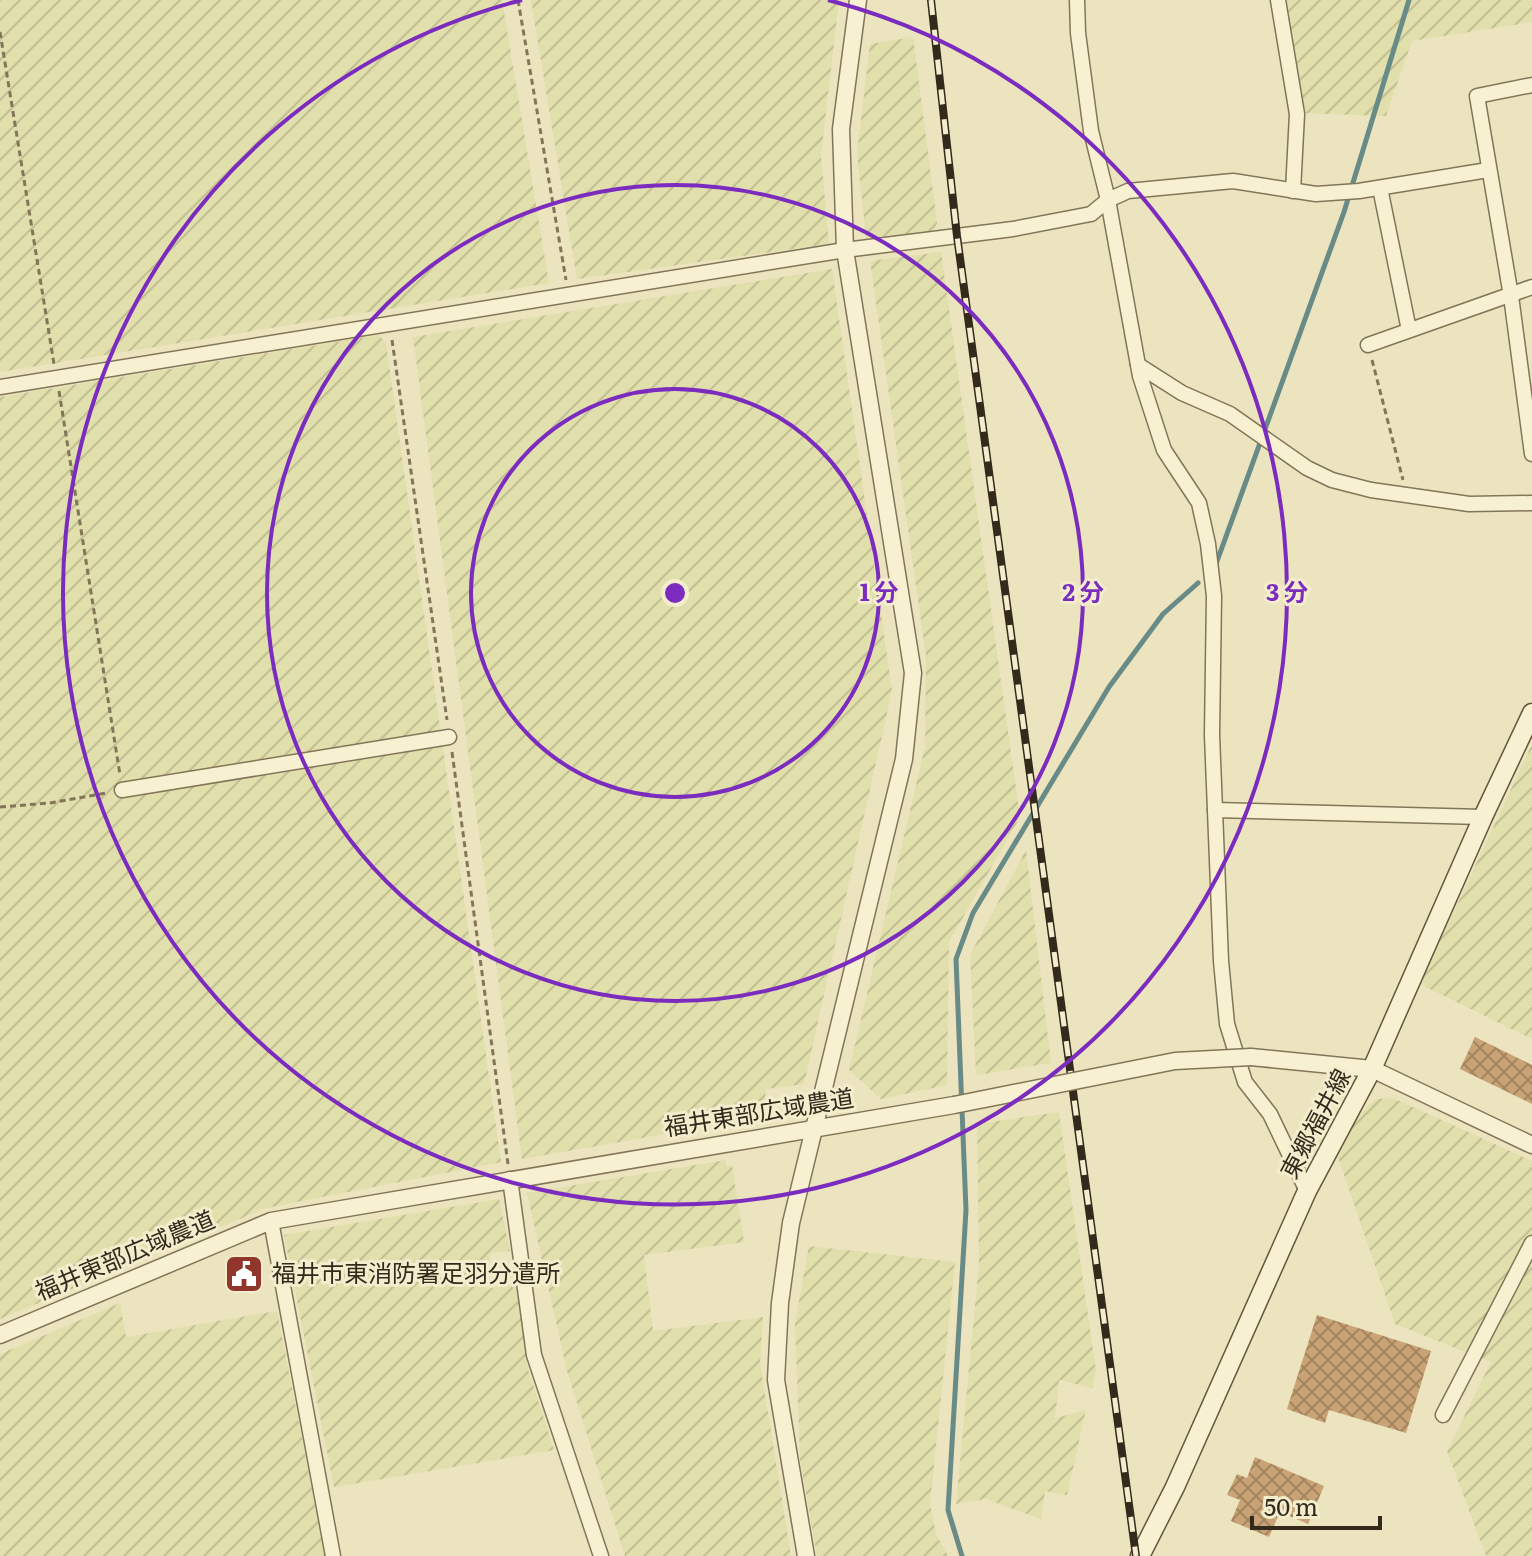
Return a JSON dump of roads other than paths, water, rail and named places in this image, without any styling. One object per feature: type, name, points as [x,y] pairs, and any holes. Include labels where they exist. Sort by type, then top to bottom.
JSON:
[{"type":"main road","name":"東郷福井線","points":[[1144,1554],[1307,1191],[1372,1069],[1532,713]]},
{"type":"street","points":[[806,1556],[776,1380],[780,1303],[791,1223],[904,759],[913,673],[845,250],[841,129],[858,0]]},
{"type":"street","points":[[1077,0],[1078,33],[1091,131],[1108,200],[1138,365],[1164,450],[1199,503],[1208,544],[1214,596],[1212,735],[1221,961],[1227,1024],[1245,1082],[1270,1114],[1307,1191]]},
{"type":"street","points":[[1278,0],[1297,114],[1293,191]]},
{"type":"street","points":[[1532,85],[1477,96],[1511,296],[1532,454]]},
{"type":"street","points":[[0,387],[845,250],[1013,229],[1091,214],[1108,200],[1128,191],[1233,181],[1316,194],[1353,192],[1488,170]]},
{"type":"street","points":[[1380,188],[1409,330]]},
{"type":"street","points":[[1368,345],[1532,287]]},
{"type":"street","points":[[1138,365],[1182,393],[1230,414],[1307,468],[1332,480],[1371,490],[1469,504],[1532,503]]},
{"type":"street","points":[[122,790],[449,737]]},
{"type":"street","points":[[1215,810],[1483,817]]},
{"type":"street","name":"福井東部広域農道","points":[[0,1335],[271,1221],[954,1105],[1175,1061],[1251,1057],[1372,1069],[1532,1145]]},
{"type":"street","points":[[510,1179],[534,1355],[601,1556]]},
{"type":"street","points":[[271,1221],[333,1556]]},
{"type":"street","points":[[1443,1415],[1532,1243]]},
{"type":"waterway","points":[[1216,564],[1344,212],[1409,0]]},
{"type":"waterway","points":[[962,1556],[948,1510],[966,1210],[956,959],[973,913],[1109,687],[1163,614],[1198,583]]},
{"type":"railway","points":[[931,0],[957,236],[1136,1556]]},
{"type":"place","name":"福井市東消防署足羽分遣所","points":[[244,1274]]}]
